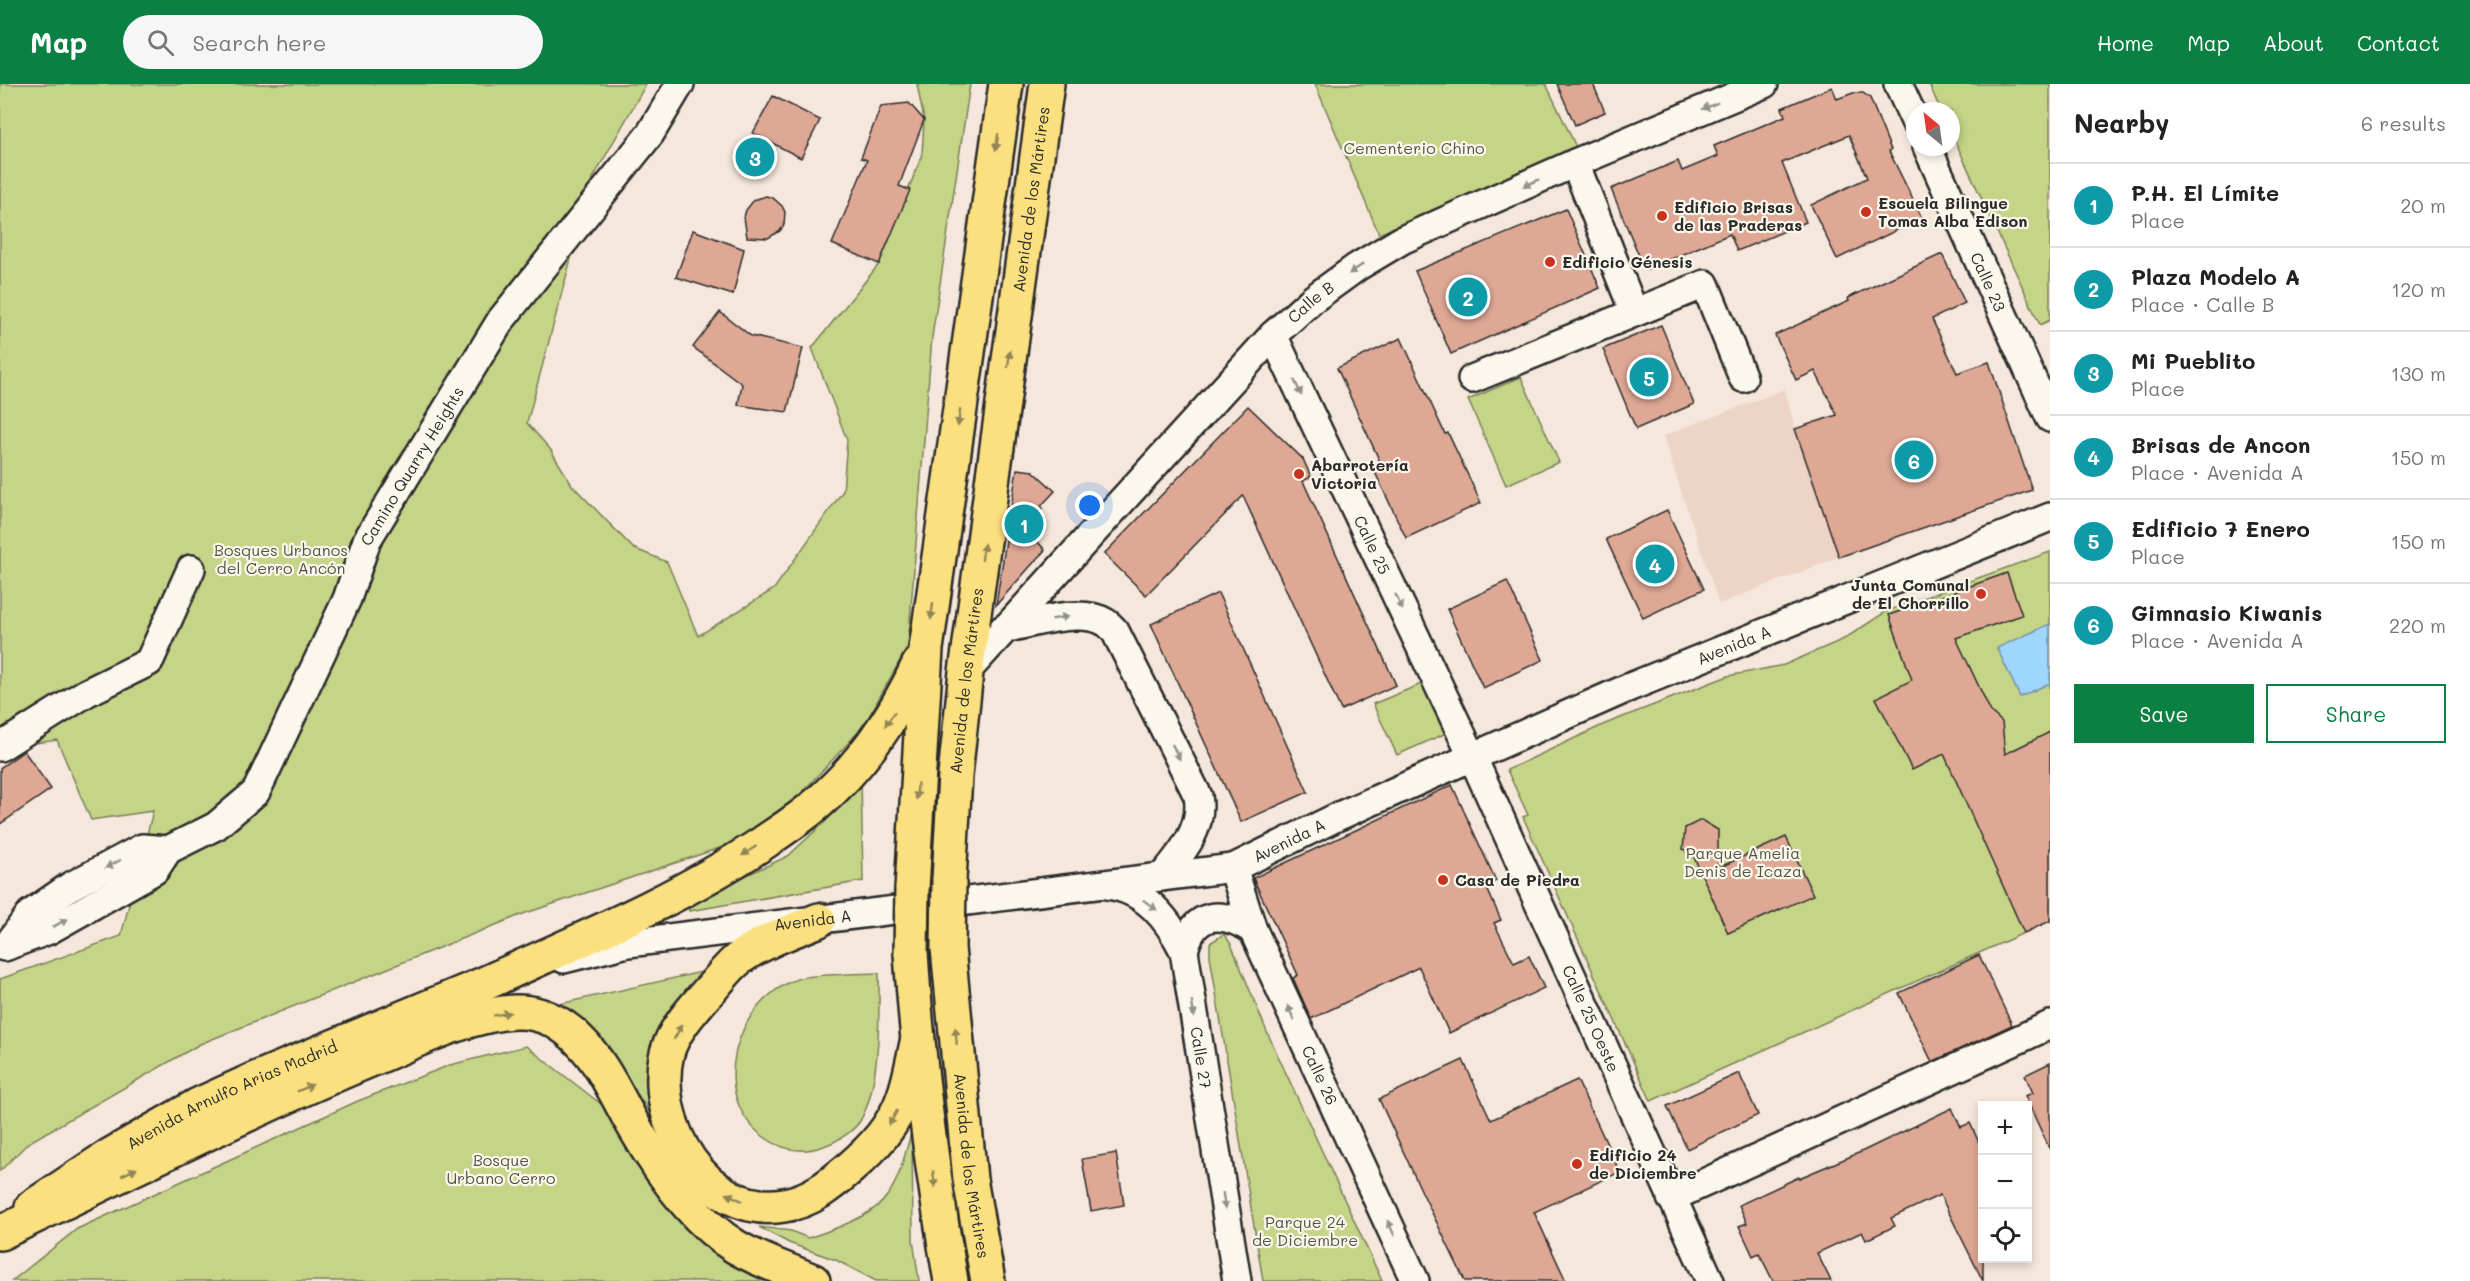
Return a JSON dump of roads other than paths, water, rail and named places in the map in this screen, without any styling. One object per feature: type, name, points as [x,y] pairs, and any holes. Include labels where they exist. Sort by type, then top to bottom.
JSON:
[{"type":"main road","points":[[951,1281],[936,1192],[917,1043],[911,953],[912,890],[926,649],[1006,84]]},
{"type":"main road","name":"Avenida de los Mártires","points":[[988,1281],[970,1179],[948,948],[949,880],[955,776],[966,672],[1047,84]]},
{"type":"main road","name":"Avenida Arnulfo Arias Madrid","points":[[0,1232],[109,1156],[198,1105],[479,986],[654,905],[747,853],[818,804],[855,765],[896,711],[926,649]]},
{"type":"main road","points":[[819,920],[762,944],[739,958],[695,1006],[678,1029],[668,1052],[664,1078],[668,1113],[683,1151],[696,1169],[711,1184],[730,1196],[766,1206],[784,1205],[824,1191],[871,1150],[896,1116],[904,1096],[917,1043]]},
{"type":"main road","points":[[0,1232],[284,1097],[446,1030],[477,1019],[517,1012],[539,1015],[557,1022],[576,1036],[593,1057],[637,1131],[689,1206],[714,1231],[738,1248],[813,1281]]},
{"type":"main road","points":[[970,1179],[1011,1281]]},
{"type":"street","name":"Camino Quarry Heights","points":[[3,947],[49,930],[154,870],[168,850],[216,826],[256,792],[347,599],[367,540],[501,320],[650,134],[680,84]]},
{"type":"street","name":"Calle B","points":[[966,672],[1274,335],[1313,299],[1357,267],[1402,240],[1575,163],[1764,84]]},
{"type":"street","points":[[1898,84],[1906,102]]},
{"type":"street","name":"Calle 23","points":[[1931,156],[2050,418]]},
{"type":"street","points":[[1575,163],[1634,312]]},
{"type":"street","points":[[1472,379],[1705,284],[1743,378]]},
{"type":"street","name":"Calle 25","points":[[1274,335],[1472,756]]},
{"type":"street","name":"Avenida A","points":[[479,986],[574,956],[628,943],[1233,867],[1472,756],[1630,687],[2050,517]]},
{"type":"street","points":[[0,747],[86,693],[149,662],[190,569]]},
{"type":"street","points":[[1003,629],[1071,616],[1091,617],[1106,622],[1115,632],[1198,796],[1201,810],[1188,845],[1162,877]]},
{"type":"street","name":"Calle 25 Oeste","points":[[1472,756],[1710,1281]]},
{"type":"street","name":"Calle 26","points":[[1233,867],[1253,930],[1415,1281]]},
{"type":"street","name":"Calle 27","points":[[1096,884],[1135,894],[1156,909],[1172,928],[1184,951],[1237,1281]]},
{"type":"street","points":[[1184,951],[1187,937],[1196,925],[1209,917],[1230,918],[1253,930]]},
{"type":"street","points":[[1671,1198],[2050,1025]]},
{"type":"water","points":[[2050,624],[2050,683],[2020,697],[1997,648]]},
{"type":"place","name":"Mi Pueblito","points":[[755,157]]},
{"type":"place","name":"Escuela Bilingue Tomas Alba Edison","points":[[1866,212]]},
{"type":"place","name":"Edificio Brisas de las Praderas","points":[[1662,216]]},
{"type":"place","name":"Edificio Génesis","points":[[1550,262]]},
{"type":"place","name":"Plaza Modelo A","points":[[1468,297]]},
{"type":"place","name":"Edificio 7 Enero","points":[[1649,377]]},
{"type":"place","name":"Gimnasio Kiwanis","points":[[1914,460]]},
{"type":"place","name":"Abarrotería Victoria","points":[[1299,474]]},
{"type":"place","name":"P.H. El Límite","points":[[1024,524]]},
{"type":"place","name":"Brisas de Ancon","points":[[1655,564]]},
{"type":"place","name":"Junta Comunal de El Chorrillo","points":[[1981,594]]},
{"type":"place","name":"Casa de Piedra","points":[[1443,880]]},
{"type":"place","name":"Edificio 24 de Diciembre","points":[[1577,1164]]},
{"type":"park label","name":"Cementerio Chino","points":[[1414,148]]},
{"type":"park label","name":"Bosques Urbanos del Cerro Ancón","points":[[281,559]]},
{"type":"park label","name":"Parque Amelia Denis de Icaza","points":[[1743,862]]},
{"type":"park label","name":"Bosque Urbano Cerro","points":[[501,1169]]},
{"type":"park label","name":"Parque 24 de Diciembre","points":[[1305,1231]]}]
